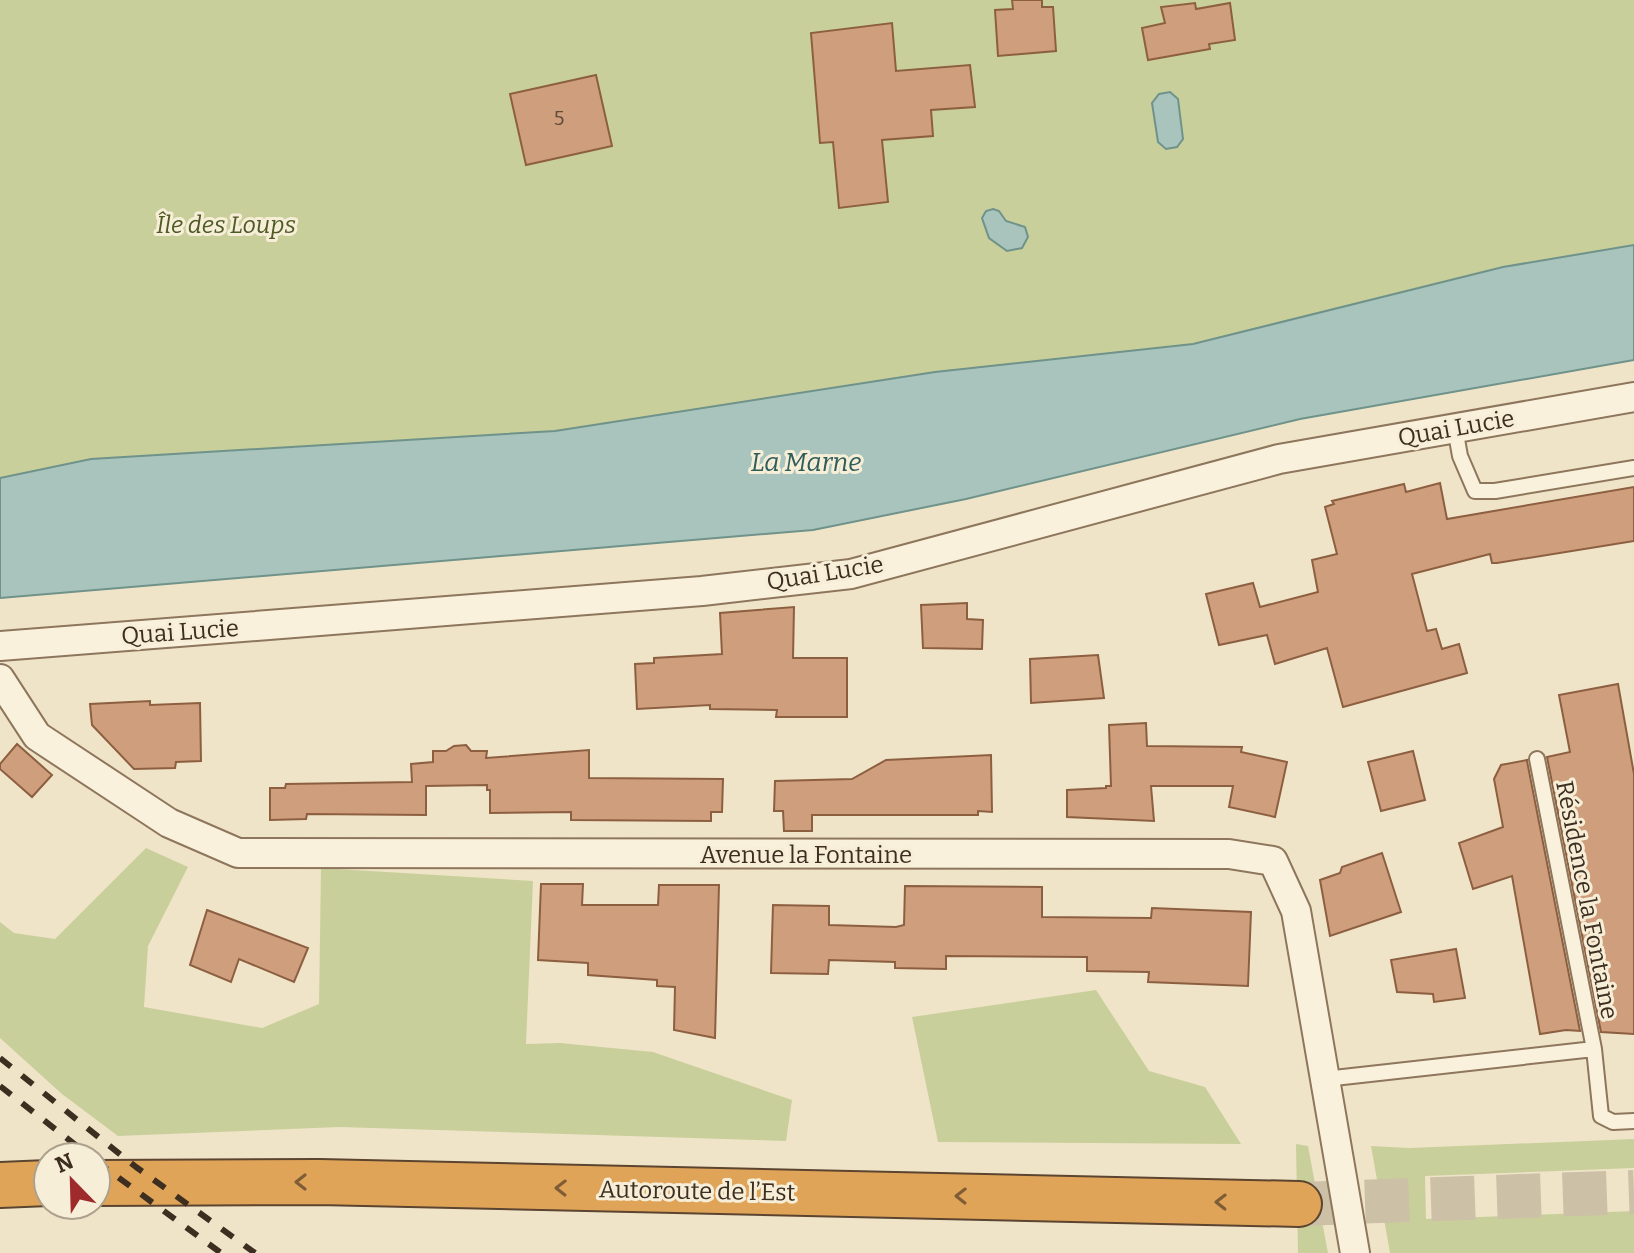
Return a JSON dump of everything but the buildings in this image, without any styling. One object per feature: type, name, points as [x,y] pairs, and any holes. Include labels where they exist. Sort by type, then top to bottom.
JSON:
[{"type":"highway","name":"Autoroute de l’Est","points":[[112,1183],[319,1182],[1299,1204]]},
{"type":"highway","points":[[0,1185],[32,1184]]},
{"type":"street","name":"Quai Lucie","points":[[0,646],[702,591],[851,574],[1279,459],[1634,397]]},
{"type":"street","name":"Avenue la Fontaine","points":[[0,679],[37,736],[169,823],[238,853],[1229,854],[1273,861],[1296,911],[1355,1253]]},
{"type":"lane","points":[[1455,428],[1460,456],[1475,491],[1495,491],[1634,468]]},
{"type":"lane","name":"Résidence la Fontaine","points":[[1537,759],[1594,1049],[1601,1116],[1613,1122],[1634,1121]]},
{"type":"lane","points":[[1325,1079],[1594,1049]]},
{"type":"green space","name":"Île des Loups","points":[[0,0],[1634,0],[1634,245],[1503,267],[1193,344],[555,431],[91,459],[0,478]]},
{"type":"green space","points":[[146,848],[188,867],[148,946],[144,1007],[262,1028],[319,1004],[321,868],[533,881],[526,1044],[560,1043],[653,1052],[792,1100],[786,1141],[340,1127],[118,1136],[62,1094],[0,1038],[0,922],[14,933],[55,939]]},
{"type":"green space","points":[[1096,990],[1149,1071],[1205,1087],[1241,1144],[938,1142],[912,1017]]},
{"type":"green space","points":[[1634,1139],[1634,1168],[1425,1176],[1426,1219],[1634,1211],[1634,1253],[1390,1253],[1371,1146],[1410,1148]]},
{"type":"green space","points":[[1296,1144],[1308,1146],[1328,1253],[1298,1253]]},
{"type":"water","points":[[1170,92],[1178,99],[1183,139],[1177,147],[1166,149],[1158,142],[1152,103],[1159,94]]},
{"type":"water","points":[[986,211],[999,211],[1006,221],[1025,227],[1028,237],[1022,248],[1007,251],[989,238],[982,218]]},
{"type":"water","name":"La Marne","points":[[1634,245],[1634,360],[1300,419],[966,499],[813,530],[0,598],[0,478],[91,459],[555,431],[935,372],[1193,344],[1503,267]]},
{"type":"tunnel","points":[[1299,1204],[1634,1192]]},
{"type":"railway","points":[[0,1058],[136,1167],[255,1253]]},
{"type":"railway","points":[[0,1086],[70,1141]]},
{"type":"railway","points":[[112,1173],[221,1253]]}]
